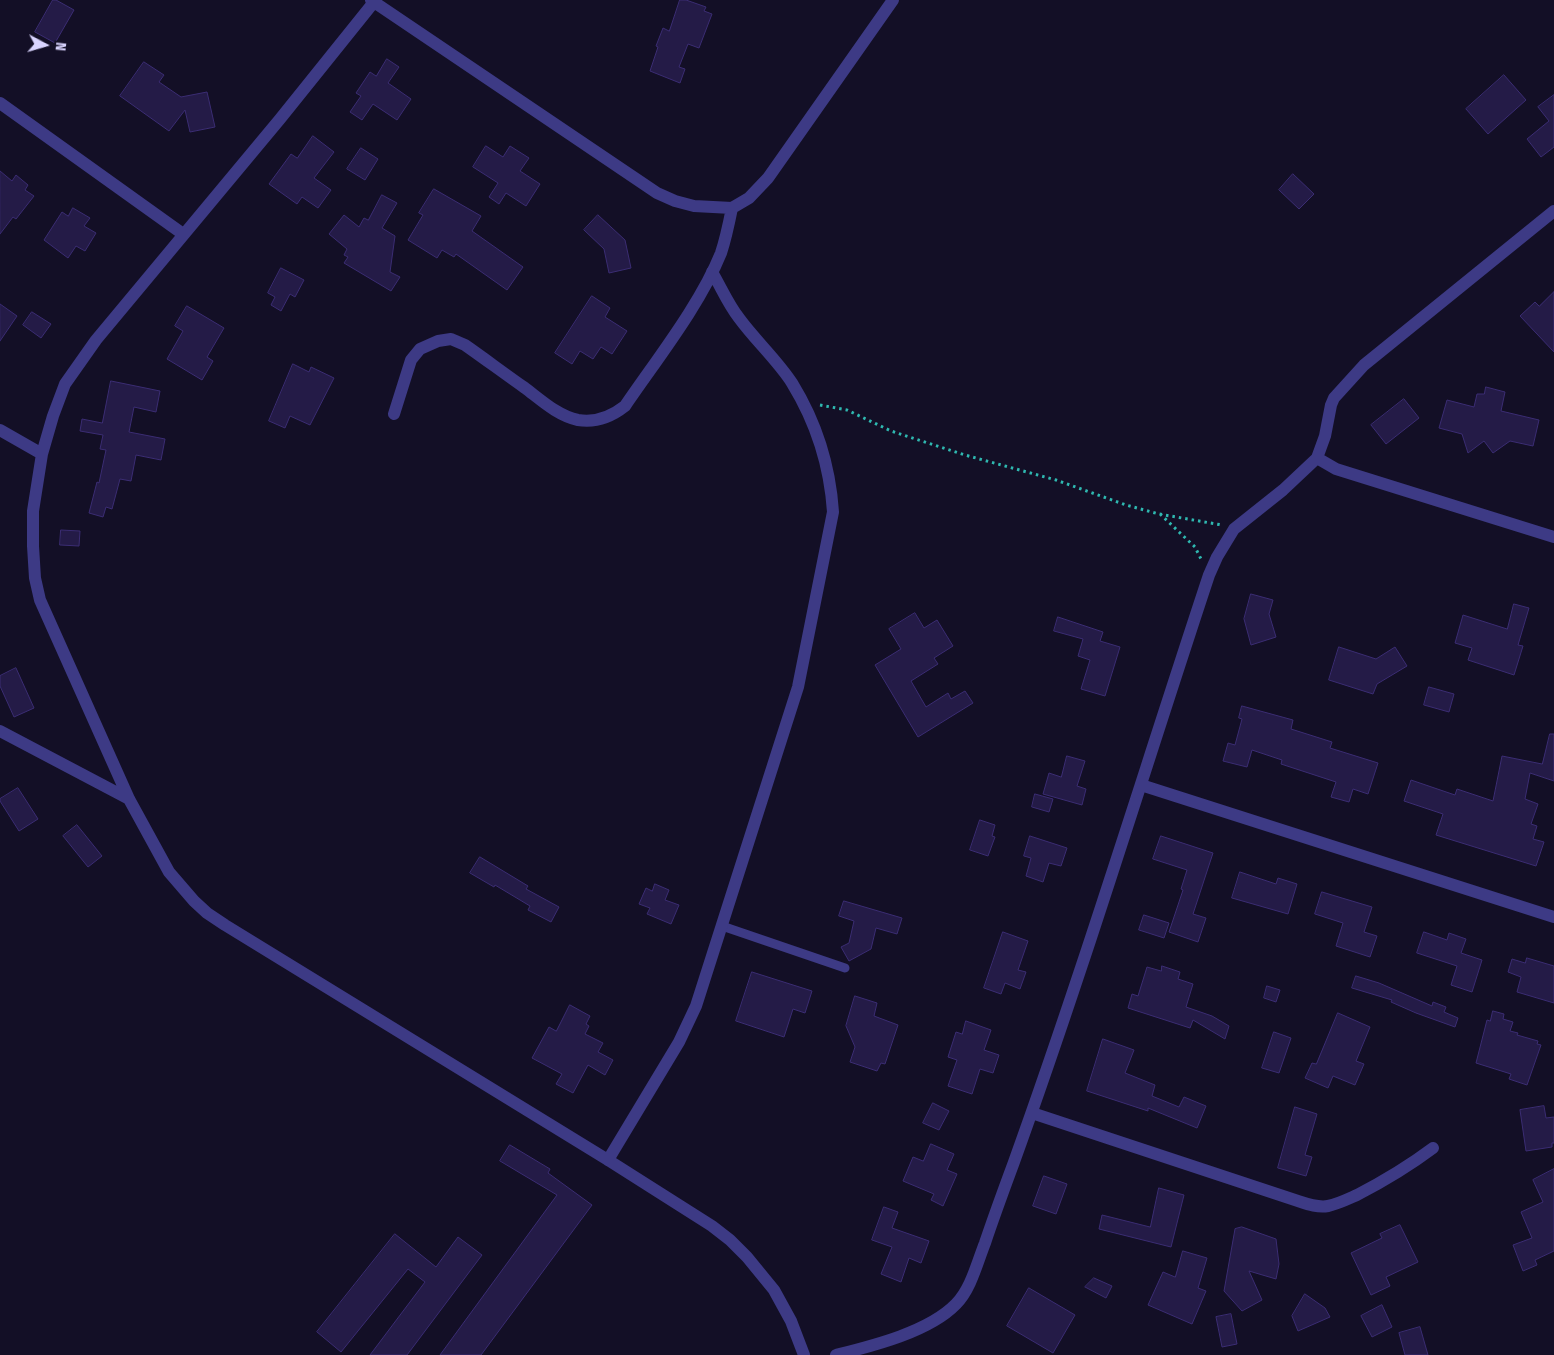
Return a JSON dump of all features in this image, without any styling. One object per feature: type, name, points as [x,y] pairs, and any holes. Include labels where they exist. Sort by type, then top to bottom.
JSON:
[{"type":"street","points":[[804,1355],[791,1321],[774,1290],[730,1240],[712,1226],[207,913],[182,890],[169,872],[129,798],[40,600],[35,578],[33,511],[42,454],[53,416],[65,384],[79,362],[280,119],[372,1],[657,193],[675,202],[694,206],[732,208],[749,198],[768,178],[893,0]]},
{"type":"street","points":[[0,103],[184,234]]},
{"type":"street","points":[[394,414],[410,360],[420,349],[438,341],[451,339],[465,345],[558,412],[576,419],[590,421],[603,419],[615,413],[624,406],[693,306],[712,272],[721,251],[732,208]]},
{"type":"street","points":[[836,1355],[872,1346],[927,1325],[944,1315],[957,1303],[968,1286],[1032,1114],[1209,575],[1217,557],[1234,529],[1283,490],[1318,458],[1325,436],[1330,405],[1339,390],[1364,365],[1554,211]]},
{"type":"street","points":[[608,1160],[688,1024],[696,1006],[798,687],[834,512],[832,485],[822,450],[804,404],[791,381],[737,317],[712,272]]},
{"type":"street","points":[[0,430],[42,454]]},
{"type":"street","points":[[1318,458],[1336,469],[1554,537]]},
{"type":"street","points":[[0,731],[129,798]]},
{"type":"street","points":[[1141,785],[1554,916]]},
{"type":"street","points":[[1032,1114],[1298,1201],[1327,1207],[1365,1191],[1406,1168],[1433,1148]]},
{"type":"lane","points":[[722,926],[845,968]]},
{"type":"path","points":[[804,404],[847,410],[891,431],[965,455],[1056,480],[1126,505],[1159,514],[1219,524],[1234,529]]},
{"type":"path","points":[[1159,514],[1195,547],[1209,575]]},
{"type":"building","points":[[53,0],[74,10],[55,43],[35,32]]},
{"type":"building","points":[[680,0],[686,0],[706,7],[704,11],[712,14],[699,48],[688,44],[679,67],[685,69],[680,83],[650,71],[663,28],[669,31]]},
{"type":"building","points":[[387,59],[399,67],[388,83],[411,99],[397,120],[373,104],[362,120],[350,112],[361,96],[356,93],[370,72],[376,76]]},
{"type":"building","points":[[144,62],[164,75],[159,82],[181,97],[207,92],[215,127],[190,132],[185,110],[169,131],[120,96]]},
{"type":"building","points":[[1504,75],[1526,100],[1488,134],[1466,109]]},
{"type":"building","points":[[1554,95],[1554,147],[1541,157],[1527,139],[1549,121],[1538,107]]},
{"type":"building","points":[[313,136],[334,152],[314,178],[331,190],[318,208],[302,197],[297,204],[269,184],[291,154],[297,158]]},
{"type":"building","points":[[486,146],[503,157],[510,146],[529,158],[520,171],[540,184],[526,206],[506,193],[499,204],[489,197],[498,183],[473,167]]},
{"type":"building","points":[[361,148],[378,159],[365,180],[347,169]]},
{"type":"building","points":[[0,171],[12,181],[16,175],[28,185],[25,190],[34,196],[16,219],[13,217],[0,234]]},
{"type":"building","points":[[1293,174],[1314,194],[1299,209],[1279,190]]},
{"type":"building","points":[[434,189],[481,216],[472,231],[523,267],[507,290],[456,254],[454,257],[442,250],[437,258],[408,240],[423,215],[419,213]]},
{"type":"building","points":[[382,195],[397,203],[382,228],[395,236],[390,272],[400,277],[391,291],[344,263],[348,257],[344,255],[347,249],[329,234],[344,215],[359,227],[364,218],[368,220]]},
{"type":"building","points":[[73,208],[90,218],[84,226],[96,233],[85,251],[76,246],[68,258],[44,240],[62,212],[68,216]]},
{"type":"building","points":[[598,215],[625,240],[631,268],[609,273],[604,249],[584,230]]},
{"type":"building","points":[[281,268],[304,280],[295,297],[290,294],[281,311],[271,305],[275,297],[268,293]]},
{"type":"building","points":[[1554,292],[1554,352],[1520,316],[1535,302],[1539,306]]},
{"type":"building","points":[[592,296],[610,308],[605,317],[627,331],[612,354],[601,347],[593,359],[580,351],[572,364],[555,353]]},
{"type":"building","points":[[0,304],[17,316],[0,341]]},
{"type":"building","points":[[187,306],[224,328],[207,357],[213,361],[202,380],[167,359],[183,331],[175,326]]},
{"type":"building","points":[[32,312],[51,324],[41,338],[23,325]]},
{"type":"building","points":[[293,364],[309,372],[311,367],[334,378],[310,425],[290,416],[285,428],[269,421]]},
{"type":"building","points":[[111,381],[160,391],[156,412],[134,407],[129,432],[165,439],[161,460],[136,455],[131,481],[120,479],[112,509],[106,507],[103,517],[89,513],[97,482],[99,483],[106,450],[100,449],[103,435],[80,431],[82,419],[102,423]]},
{"type":"building","points":[[1486,387],[1505,392],[1501,411],[1539,420],[1533,446],[1510,441],[1493,453],[1484,441],[1468,453],[1462,434],[1439,428],[1447,400],[1474,407],[1477,394],[1484,394]]},
{"type":"building","points":[[1404,399],[1419,418],[1386,444],[1371,425]]},
{"type":"building","points":[[61,530],[80,531],[79,546],[60,545]]},
{"type":"building","points":[[1251,594],[1273,600],[1269,614],[1276,637],[1251,645],[1244,619]]},
{"type":"building","points":[[1514,604],[1529,608],[1518,645],[1523,646],[1514,675],[1468,660],[1472,648],[1455,643],[1463,615],[1507,629]]},
{"type":"building","points":[[915,613],[924,628],[937,620],[953,646],[934,658],[938,664],[911,681],[926,707],[948,693],[951,699],[965,691],[973,703],[918,737],[875,665],[901,649],[889,629]]},
{"type":"building","points":[[1058,617],[1103,632],[1100,641],[1120,647],[1105,696],[1081,689],[1090,660],[1078,656],[1083,639],[1054,631]]},
{"type":"building","points":[[1339,647],[1376,659],[1395,647],[1407,666],[1377,684],[1373,694],[1329,680]]},
{"type":"building","points":[[16,668],[34,708],[14,717],[0,686],[0,676]]},
{"type":"building","points":[[1429,687],[1454,694],[1449,712],[1424,705]]},
{"type":"building","points":[[1242,706],[1293,720],[1291,729],[1332,742],[1330,748],[1378,763],[1368,794],[1353,789],[1349,802],[1331,797],[1336,782],[1281,764],[1282,760],[1252,750],[1247,767],[1223,761],[1228,743],[1235,745],[1242,719],[1239,718]]},
{"type":"building","points":[[1550,734],[1554,734],[1554,781],[1530,773],[1525,799],[1538,804],[1531,824],[1537,826],[1533,839],[1544,842],[1536,866],[1436,835],[1443,814],[1404,801],[1411,780],[1455,795],[1457,789],[1493,801],[1502,756],[1542,764]]},
{"type":"building","points":[[1067,756],[1085,761],[1077,786],[1086,789],[1082,805],[1043,794],[1049,773],[1061,777]]},
{"type":"building","points":[[18,788],[38,819],[19,831],[0,801],[0,799]]},
{"type":"building","points":[[1035,794],[1053,799],[1049,812],[1032,807]]},
{"type":"building","points":[[980,820],[995,825],[992,836],[995,837],[988,856],[970,850]]},
{"type":"building","points":[[77,825],[102,856],[88,867],[63,836]]},
{"type":"building","points":[[1030,836],[1067,848],[1061,866],[1049,863],[1043,882],[1026,876],[1031,858],[1024,856]]},
{"type":"building","points":[[1161,836],[1213,853],[1193,914],[1206,918],[1198,942],[1169,932],[1183,890],[1181,889],[1187,870],[1153,859]]},
{"type":"building","points":[[480,857],[528,886],[526,889],[559,907],[551,922],[528,910],[530,906],[495,885],[494,887],[470,873]]},
{"type":"building","points":[[1240,872],[1276,884],[1278,878],[1297,884],[1288,914],[1232,898]]},
{"type":"building","points":[[655,884],[669,890],[665,900],[679,905],[671,924],[647,914],[650,908],[639,904],[646,888],[652,891]]},
{"type":"building","points":[[1322,892],[1372,907],[1364,932],[1377,936],[1370,957],[1336,946],[1343,923],[1315,914]]},
{"type":"building","points":[[844,901],[902,918],[897,934],[876,928],[871,949],[849,961],[841,947],[849,943],[854,921],[839,916]]},
{"type":"building","points":[[1144,915],[1169,923],[1164,938],[1139,930]]},
{"type":"building","points":[[1003,932],[1028,941],[1018,970],[1026,972],[1020,989],[1005,983],[1001,994],[984,988]]},
{"type":"building","points":[[1424,932],[1447,940],[1449,933],[1466,939],[1461,953],[1482,960],[1472,992],[1451,985],[1457,966],[1417,953]]},
{"type":"building","points":[[1527,958],[1554,966],[1554,1003],[1517,992],[1521,977],[1508,972],[1512,959],[1525,963]]},
{"type":"building","points":[[1162,966],[1180,972],[1178,979],[1193,984],[1186,1007],[1212,1016],[1229,1026],[1225,1039],[1193,1020],[1190,1028],[1128,1008],[1132,994],[1138,996],[1147,967],[1161,971]]},
{"type":"building","points":[[752,972],[812,991],[805,1013],[793,1009],[784,1037],[736,1021]]},
{"type":"building","points":[[1356,976],[1379,983],[1432,1006],[1433,1002],[1446,1007],[1444,1012],[1458,1018],[1455,1027],[1416,1013],[1391,1002],[1392,1000],[1352,988]]},
{"type":"building","points":[[1267,986],[1280,990],[1276,1002],[1264,998]]},
{"type":"building","points":[[855,996],[877,1003],[874,1016],[898,1025],[885,1064],[881,1063],[877,1071],[850,1062],[855,1047],[846,1026]]},
{"type":"building","points":[[570,1005],[590,1016],[586,1024],[589,1026],[585,1034],[603,1043],[598,1052],[613,1060],[605,1075],[588,1065],[573,1093],[556,1084],[562,1074],[532,1058],[549,1027],[556,1031]]},
{"type":"building","points":[[1493,1011],[1504,1014],[1503,1019],[1513,1022],[1510,1031],[1538,1041],[1537,1044],[1541,1045],[1527,1085],[1509,1079],[1511,1074],[1476,1063],[1487,1020],[1490,1021]]},
{"type":"building","points":[[1338,1013],[1370,1027],[1356,1061],[1364,1064],[1355,1085],[1333,1076],[1328,1088],[1305,1078],[1312,1063],[1316,1064]]},
{"type":"building","points":[[966,1021],[991,1030],[984,1050],[999,1055],[993,1073],[980,1069],[972,1094],[948,1086],[957,1060],[948,1057],[956,1032],[962,1034]]},
{"type":"building","points":[[1274,1032],[1291,1038],[1279,1073],[1262,1068]]},
{"type":"building","points":[[1103,1039],[1134,1050],[1125,1073],[1155,1085],[1152,1096],[1179,1107],[1184,1097],[1206,1106],[1197,1128],[1148,1108],[1148,1111],[1087,1091]]},
{"type":"building","points":[[933,1103],[949,1111],[939,1130],[923,1123]]},
{"type":"building","points":[[1544,1106],[1546,1118],[1554,1117],[1554,1143],[1552,1143],[1552,1147],[1526,1151],[1520,1110]]},
{"type":"building","points":[[1295,1107],[1317,1114],[1305,1155],[1312,1157],[1306,1176],[1278,1168]]},
{"type":"building","points":[[931,1144],[954,1154],[947,1170],[957,1174],[943,1206],[931,1200],[934,1194],[903,1181],[913,1157],[923,1161]]},
{"type":"building","points":[[510,1145],[550,1169],[548,1173],[592,1205],[481,1355],[440,1355],[557,1195],[500,1161]]},
{"type":"building","points":[[1554,1169],[1554,1251],[1535,1260],[1537,1265],[1523,1271],[1513,1245],[1532,1238],[1521,1212],[1543,1202],[1533,1180]]},
{"type":"building","points":[[1044,1176],[1067,1184],[1056,1214],[1033,1206]]},
{"type":"building","points":[[1159,1188],[1184,1195],[1171,1247],[1099,1229],[1102,1215],[1150,1227]]},
{"type":"building","points":[[884,1207],[898,1212],[892,1228],[929,1241],[921,1263],[909,1258],[901,1282],[881,1274],[892,1247],[872,1240]]},
{"type":"building","points":[[1400,1225],[1418,1262],[1386,1277],[1390,1286],[1371,1295],[1351,1253],[1382,1238],[1380,1234]]},
{"type":"building","points":[[1242,1227],[1276,1239],[1279,1264],[1276,1279],[1249,1271],[1262,1300],[1242,1311],[1224,1291],[1235,1229]]},
{"type":"building","points":[[395,1234],[436,1267],[458,1237],[482,1255],[407,1355],[370,1355],[425,1282],[408,1269],[341,1352],[317,1332]]},
{"type":"building","points":[[1183,1251],[1207,1258],[1198,1288],[1206,1291],[1192,1324],[1148,1305],[1163,1272],[1175,1277]]},
{"type":"building","points":[[1094,1278],[1112,1286],[1106,1298],[1085,1287]]},
{"type":"building","points":[[1029,1288],[1075,1315],[1053,1353],[1007,1326]]},
{"type":"building","points":[[1305,1294],[1325,1308],[1330,1317],[1298,1331],[1292,1316]]},
{"type":"building","points":[[1382,1305],[1392,1327],[1372,1337],[1361,1316]]},
{"type":"building","points":[[1231,1314],[1237,1344],[1222,1347],[1216,1317]]},
{"type":"building","points":[[1420,1327],[1428,1355],[1405,1355],[1399,1333]]}]
